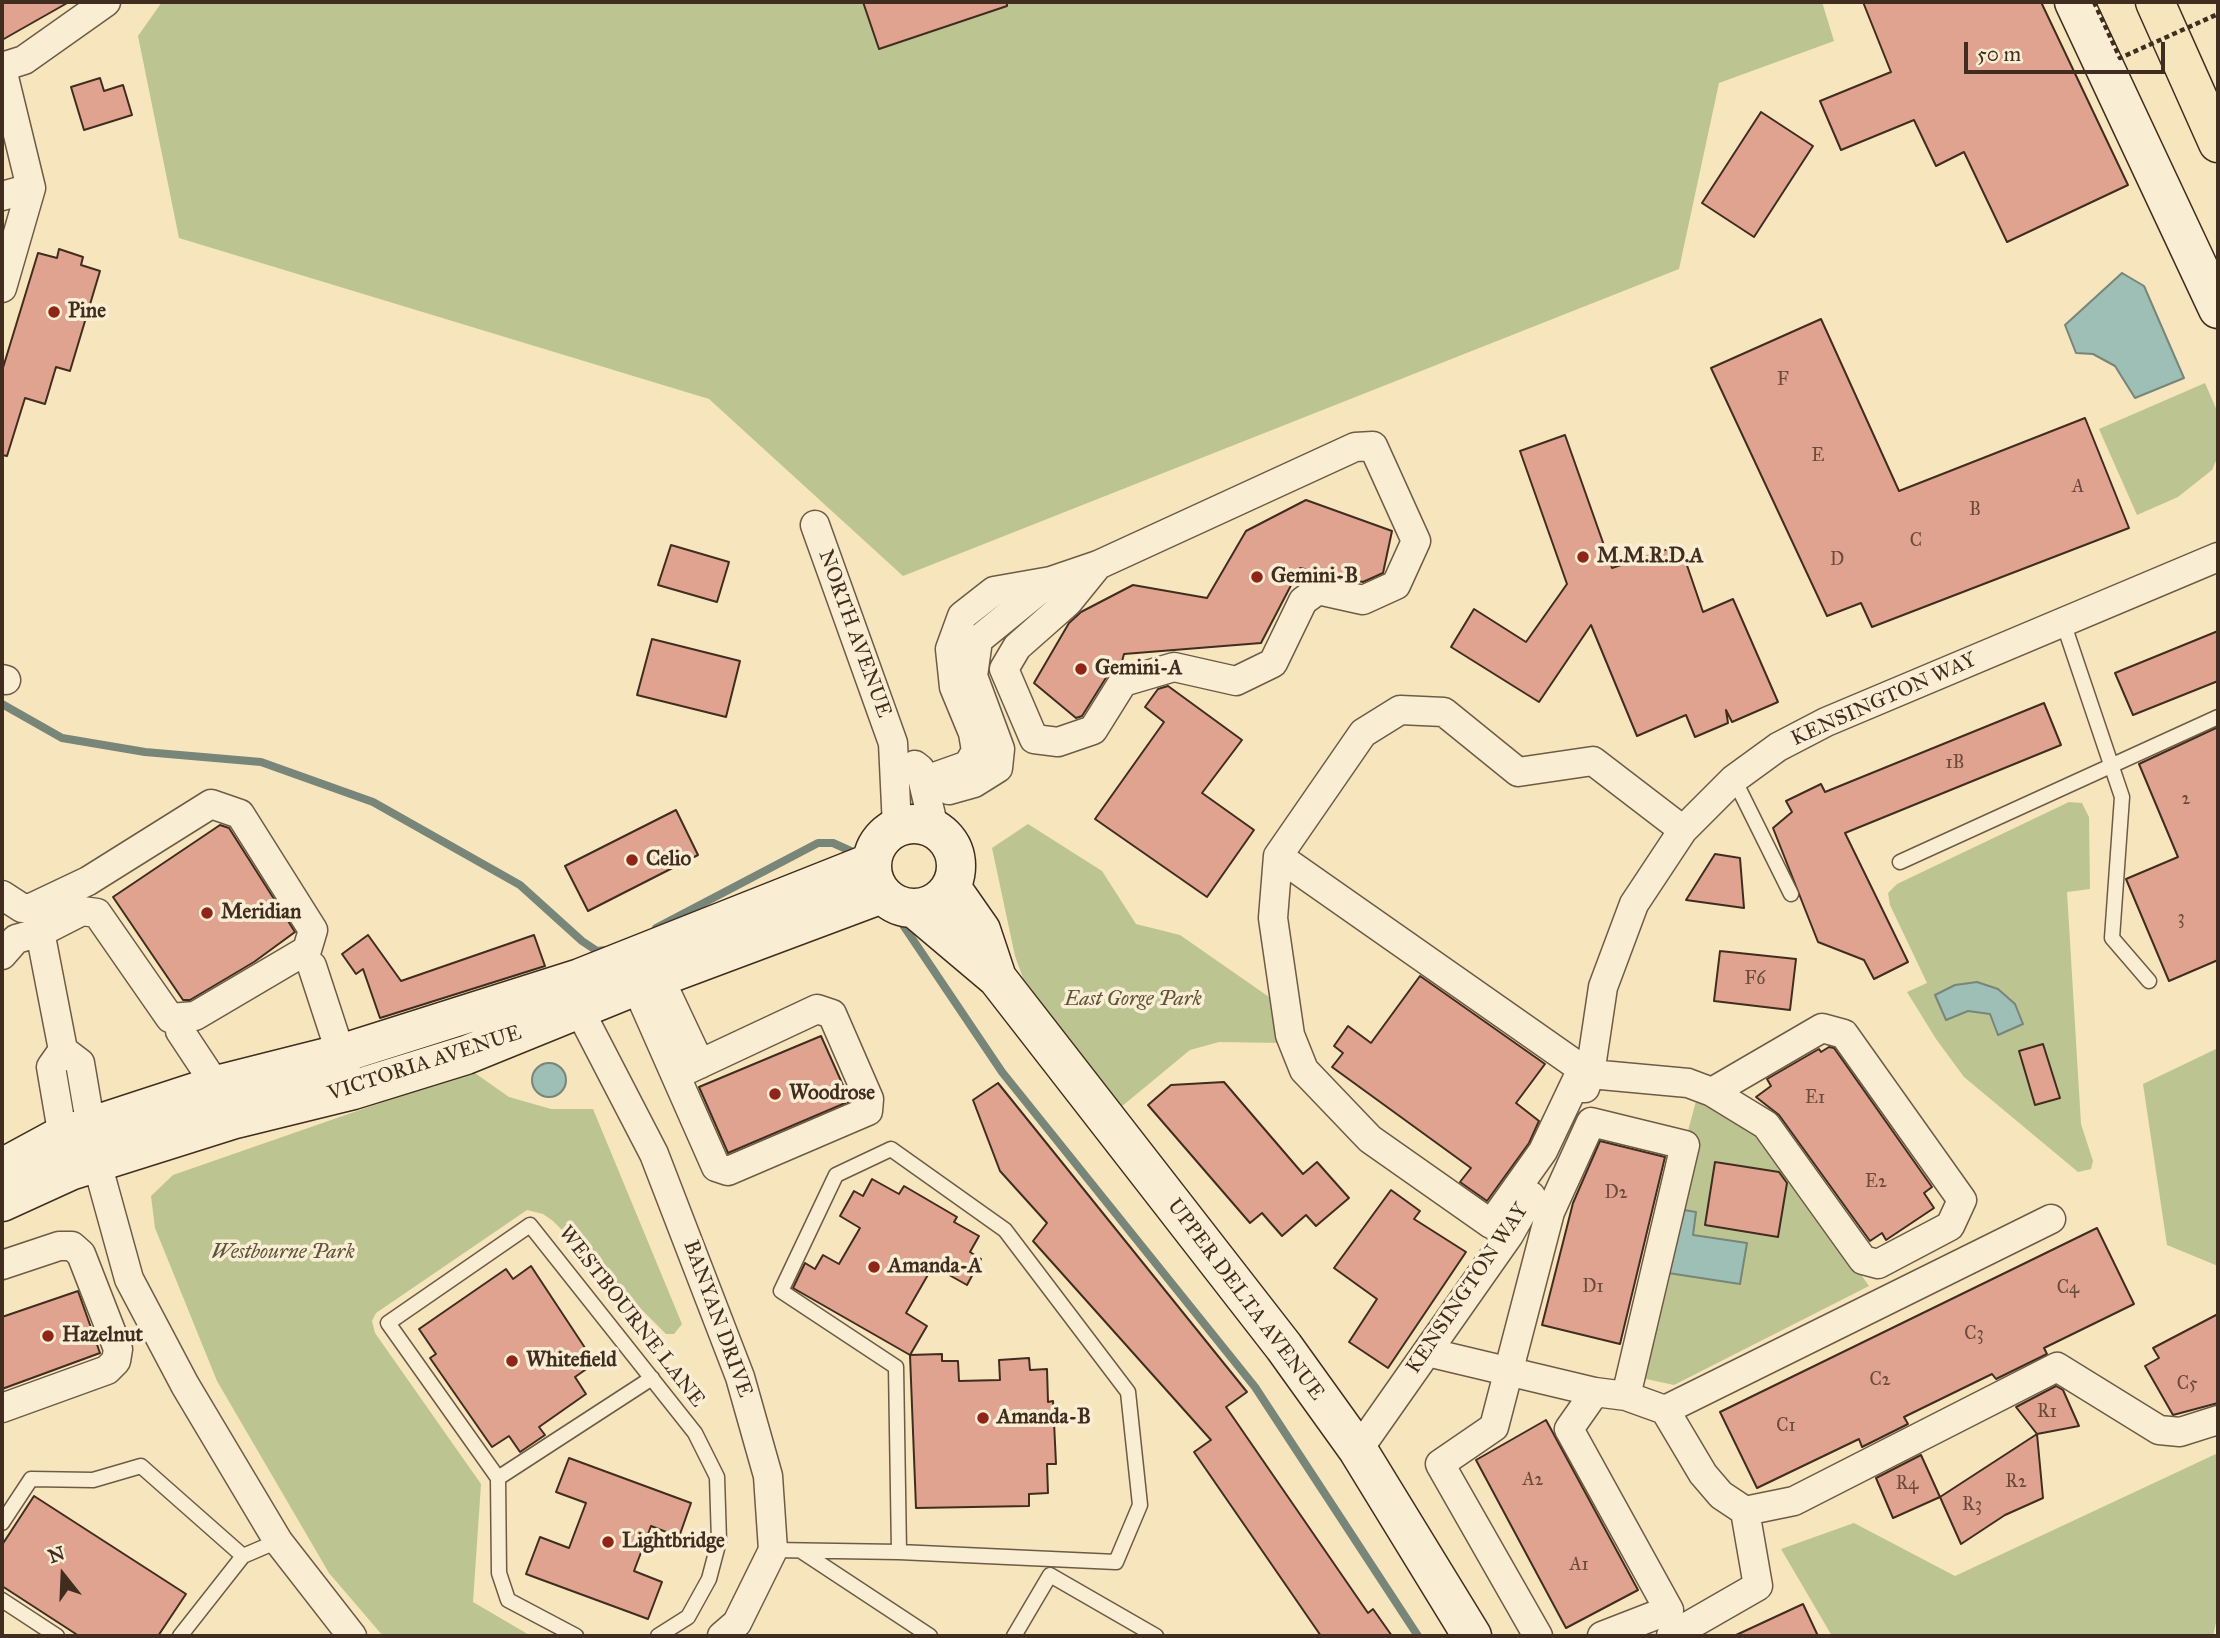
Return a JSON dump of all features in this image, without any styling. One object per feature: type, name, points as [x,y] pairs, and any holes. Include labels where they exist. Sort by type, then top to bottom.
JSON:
[{"type":"main road","points":[[2155,2],[2218,143]]},
{"type":"street","points":[[2,288],[31,188],[2,68],[24,60],[106,2]]},
{"type":"street","points":[[2074,2],[2218,309]]},
{"type":"street","points":[[2,196],[31,188]]},
{"type":"street","points":[[893,743],[920,809],[943,835],[955,854],[955,876],[951,887],[935,902],[889,888],[881,839],[920,809],[968,765],[984,737],[973,676],[978,640],[1051,581],[1098,565],[1355,447],[1373,446],[1416,541],[1396,585],[1363,600],[1318,590],[1303,601],[1273,663],[1236,681],[1174,667],[1124,682],[1093,730],[1058,742],[1034,739],[1004,669],[1017,647],[1068,602],[1098,565]]},
{"type":"street","name":"NORTH AVENUE","points":[[815,525],[893,743]]},
{"type":"street","name":"KENSINGTON WAY","points":[[1358,1450],[1508,1235],[1571,1123],[1590,1074],[1603,987],[1634,904],[1683,830],[1734,779],[1778,747],[1826,722],[2218,557]]},
{"type":"street","points":[[1278,856],[1582,1069],[1543,1151],[1492,1224],[1370,1139],[1304,1070],[1290,1035],[1273,918],[1278,856],[1363,733],[1399,710],[1444,712],[1518,772],[1593,761],[1683,830]]},
{"type":"street","points":[[920,809],[1008,764],[1000,749],[984,737]]},
{"type":"street","points":[[893,743],[920,769],[920,809]]},
{"type":"street","points":[[2,955],[38,919],[88,881],[211,804],[240,814],[313,930],[307,950],[194,1016],[170,1018],[97,913],[82,911],[38,919]]},
{"type":"street","name":"UPPER DELTA AVENUE","points":[[951,887],[981,930],[997,978]]},
{"type":"street","name":"UPPER DELTA AVENUE","points":[[889,888],[997,978],[1284,1347],[1358,1450],[1472,1636]]},
{"type":"street","name":"VICTORIA AVENUE","points":[[6,1159],[79,1149],[235,1119],[352,1090],[466,1055],[572,996],[746,929],[889,888]]},
{"type":"street","points":[[2,895],[38,919],[63,1050],[80,1063],[79,1149],[129,1279],[185,1385],[278,1541],[352,1636]]},
{"type":"street","points":[[312,966],[352,1090]]},
{"type":"street","points":[[642,969],[688,1069],[716,1167],[728,1171],[868,1111],[869,1099],[832,1014],[817,1009],[688,1069]]},
{"type":"street","name":"VICTORIA AVENUE","points":[[2,1202],[79,1149],[217,1086],[340,1054],[453,1018],[572,996]]},
{"type":"street","name":"BANYAN DRIVE","points":[[572,996],[654,1154],[708,1288],[740,1377],[786,1550]]},
{"type":"street","points":[[453,1018],[466,1055]]},
{"type":"street","points":[[1590,1074],[1688,1083],[1712,1092],[1766,1125],[1863,1260],[1878,1264],[1950,1226],[1962,1200],[1844,1034],[1822,1028],[1712,1092]]},
{"type":"street","points":[[180,1031],[217,1086],[235,1119]]},
{"type":"street","points":[[1538,1636],[1440,1464],[1494,1427],[1550,1212],[1591,1122],[1685,1145],[1626,1396]]},
{"type":"street","points":[[1665,1410],[2051,1219]]},
{"type":"street","points":[[2,1265],[59,1246],[72,1246],[80,1254],[118,1349],[116,1361],[107,1370],[2,1408]]},
{"type":"street","points":[[1427,1353],[1595,1392],[1626,1396],[1665,1410],[1703,1474],[1721,1495],[1745,1511],[1794,1501],[2057,1367],[2159,1430],[2180,1432],[2218,1420]]},
{"type":"street","points":[[1595,1392],[1569,1429],[1669,1610],[1602,1636]]},
{"type":"street","points":[[1671,1636],[1758,1586],[1745,1511]]},
{"type":"street","points":[[722,1636],[737,1623],[786,1550]]},
{"type":"lane","points":[[2063,622],[2123,797],[2112,938],[2149,981]]},
{"type":"lane","points":[[1900,862],[2218,717]]},
{"type":"lane","points":[[1734,779],[1791,894]]},
{"type":"lane","points":[[786,1550],[899,1552],[1115,1562],[1140,1505],[1128,1392],[1004,1230],[891,1149],[836,1175],[781,1291],[896,1367],[899,1552]]},
{"type":"lane","name":"WESTBOURNE LANE","points":[[498,1478],[388,1323],[530,1224],[695,1433],[717,1477],[719,1541],[709,1580],[688,1617],[658,1636]]},
{"type":"lane","points":[[576,1636],[508,1600],[499,1573],[498,1478],[652,1378]]},
{"type":"lane","points":[[2,1523],[31,1479],[93,1480],[141,1466],[243,1556]]},
{"type":"lane","points":[[180,1636],[243,1556],[278,1541]]},
{"type":"lane","points":[[786,1550],[930,1636]]},
{"type":"lane","points":[[1014,1636],[1050,1575],[1156,1636]]},
{"type":"lane","points":[[2,1601],[57,1636]]},
{"type":"path","points":[[2094,2],[2120,58],[2218,14]]},
{"type":"green space","points":[[162,2],[1822,2],[1834,41],[1719,83],[1679,269],[903,576],[709,399],[179,238],[138,36]]},
{"type":"green space","points":[[2205,383],[2218,413],[2218,456],[2212,470],[2178,497],[2137,515],[2099,429]]},
{"type":"green space","points":[[2069,802],[2082,803],[2089,817],[2090,889],[2067,892],[2081,1124],[2093,1161],[2091,1169],[2078,1172],[1964,1077],[1936,1039],[1907,992],[1927,983],[1890,905],[1888,893],[1897,884]]},
{"type":"green space","name":"East Gorge Park","points":[[1028,824],[1102,871],[1136,924],[1180,935],[1269,997],[1282,1043],[1219,1042],[1190,1050],[1121,1107],[1023,978],[1015,956],[992,848]]},
{"type":"green space","points":[[2218,1048],[2218,1266],[2167,1245],[2143,1084]]},
{"type":"green space","name":"Westbourne Park","points":[[472,1071],[509,1097],[551,1109],[593,1109],[682,1324],[674,1334],[666,1334],[553,1221],[543,1214],[527,1210],[376,1313],[372,1321],[375,1333],[481,1484],[473,1602],[531,1636],[383,1636],[329,1573],[217,1381],[155,1228],[151,1196],[173,1175]]},
{"type":"green space","points":[[1696,1101],[1761,1134],[1869,1286],[1674,1385],[1623,1374]]},
{"type":"green space","points":[[2218,1453],[2218,1614],[2213,1636],[1832,1636],[1781,1549],[1854,1523],[1955,1576]]},
{"type":"water","points":[[2122,273],[2144,286],[2184,378],[2135,398],[2115,366],[2093,354],[2076,353],[2065,325]]},
{"type":"water","points":[[1977,982],[1998,989],[2015,1004],[2023,1024],[1998,1035],[1990,1014],[1968,1011],[1946,1020],[1935,995],[1955,985]]},
{"type":"water","points":[[549,1063],[561,1068],[566,1080],[561,1092],[549,1097],[537,1092],[532,1080],[537,1068]]},
{"type":"water","points":[[1678,1209],[1696,1212],[1693,1235],[1747,1243],[1740,1284],[1668,1273]]},
{"type":"building","points":[[2,2],[69,2],[2,40]]},
{"type":"building","points":[[863,2],[1007,2],[1007,6],[879,49]]},
{"type":"building","points":[[1863,2],[2041,2],[2128,185],[2007,242],[1964,152],[1936,166],[1914,120],[1841,150],[1820,101],[1891,72]]},
{"type":"building","points":[[100,78],[104,91],[123,85],[132,115],[84,130],[71,87]]},
{"type":"building","points":[[1761,112],[1813,146],[1754,237],[1702,203]]},
{"type":"building","name":"Pine","points":[[59,249],[83,257],[81,265],[100,271],[70,371],[56,367],[45,404],[25,398],[7,456],[2,455],[2,371],[38,253],[57,258]]},
{"type":"building","points":[[1821,319],[1899,491],[2085,418],[2129,528],[1872,627],[1861,603],[1827,616],[1711,368]]},
{"type":"building","points":[[1565,435],[1612,568],[1680,545],[1703,612],[1733,599],[1778,702],[1732,722],[1726,710],[1728,723],[1695,737],[1686,715],[1637,736],[1591,625],[1539,702],[1451,647],[1474,609],[1526,642],[1567,584],[1520,451]]},
{"type":"building","points":[[1306,500],[1392,531],[1383,573],[1363,582],[1300,568],[1261,643],[1124,654],[1121,665],[1109,673],[1082,716],[1076,718],[1034,683],[1069,623],[1081,612],[1133,585],[1207,598],[1246,531]]},
{"type":"building","points":[[671,545],[729,562],[717,602],[658,585]]},
{"type":"building","points":[[2218,631],[2218,681],[2133,715],[2115,673]]},
{"type":"building","points":[[652,639],[740,661],[726,717],[637,695]]},
{"type":"building","points":[[1168,686],[1242,740],[1202,793],[1254,830],[1207,897],[1095,819],[1164,722],[1145,707],[1158,689]]},
{"type":"building","points":[[2044,703],[2061,745],[1845,833],[1908,962],[1874,979],[1864,960],[1818,942],[1773,828],[1792,812],[1786,801],[1821,784],[1825,792]]},
{"type":"building","points":[[2218,727],[2218,960],[2169,981],[2126,879],[2178,857],[2139,764]]},
{"type":"building","name":"Celio","points":[[676,810],[698,855],[588,911],[565,866]]},
{"type":"building","name":"Meridian","points":[[220,825],[229,828],[295,932],[254,962],[190,1000],[183,1000],[113,897]]},
{"type":"building","points":[[1715,854],[1740,858],[1744,908],[1686,900]]},
{"type":"building","points":[[368,935],[401,981],[534,935],[545,966],[380,1018],[363,969],[356,974],[342,954]]},
{"type":"building","points":[[1720,951],[1796,959],[1790,1010],[1714,1001]]},
{"type":"building","points":[[1420,976],[1545,1064],[1516,1103],[1539,1121],[1529,1143],[1487,1201],[1460,1182],[1471,1168],[1332,1067],[1343,1053],[1334,1046],[1348,1026],[1371,1043]]},
{"type":"building","name":"Woodrose","points":[[821,1036],[850,1101],[728,1153],[699,1087]]},
{"type":"building","points":[[2043,1044],[2060,1098],[2035,1105],[2019,1051]]},
{"type":"building","points":[[1829,1047],[1834,1048],[1932,1187],[1924,1193],[1934,1208],[1886,1240],[1882,1233],[1870,1241],[1779,1115],[1756,1097],[1771,1086],[1767,1079],[1819,1049],[1821,1052]]},
{"type":"building","points":[[1224,1082],[1303,1174],[1317,1162],[1349,1198],[1316,1226],[1306,1215],[1282,1236],[1262,1213],[1250,1223],[1148,1105],[1171,1085]]},
{"type":"building","points":[[998,1083],[1247,1392],[1226,1407],[1368,1613],[1373,1609],[1392,1636],[1321,1636],[1194,1452],[1211,1440],[1033,1241],[1047,1223],[1000,1171],[973,1100]]},
{"type":"building","points":[[1600,1141],[1665,1157],[1620,1344],[1542,1325],[1573,1203]]},
{"type":"building","points":[[1715,1162],[1779,1172],[1787,1183],[1778,1237],[1705,1225]]},
{"type":"building","name":"Amanda-A","points":[[872,1179],[899,1194],[904,1186],[957,1217],[954,1222],[979,1236],[970,1252],[981,1259],[967,1285],[933,1266],[906,1313],[927,1326],[910,1355],[793,1288],[805,1263],[815,1269],[823,1255],[839,1264],[860,1228],[840,1216],[854,1191],[863,1196]]},
{"type":"building","points":[[1391,1190],[1420,1211],[1414,1219],[1466,1252],[1388,1368],[1349,1342],[1377,1299],[1334,1268]]},
{"type":"building","points":[[2097,1228],[2134,1304],[2044,1348],[2047,1354],[1996,1379],[1992,1374],[1904,1417],[1908,1424],[1862,1447],[1859,1439],[1757,1488],[1720,1412]]},
{"type":"building","name":"Whitefield","points":[[531,1266],[595,1363],[575,1377],[586,1394],[539,1427],[545,1435],[520,1452],[509,1436],[492,1447],[430,1358],[436,1354],[419,1329],[506,1269],[513,1279]]},
{"type":"building","name":"Hazelnut","points":[[78,1291],[100,1353],[2,1389],[2,1317]]},
{"type":"building","points":[[2218,1314],[2218,1403],[2173,1415],[2145,1366],[2159,1358],[2153,1348]]},
{"type":"building","name":"Amanda-B","points":[[942,1354],[942,1361],[958,1361],[959,1381],[1000,1380],[999,1360],[1029,1358],[1030,1370],[1047,1369],[1048,1402],[1053,1401],[1056,1464],[1047,1464],[1048,1493],[1029,1494],[1029,1506],[916,1508],[910,1355]]},
{"type":"building","points":[[2056,1386],[2063,1390],[2079,1426],[2037,1434],[2016,1407]]},
{"type":"building","points":[[1546,1420],[1638,1590],[1566,1628],[1476,1460]]},
{"type":"building","points":[[2037,1434],[2043,1498],[2005,1515],[1961,1544],[1940,1497]]},
{"type":"building","points":[[1921,1455],[1940,1497],[1893,1518],[1876,1478]]},
{"type":"building","name":"Lightbridge","points":[[569,1458],[691,1503],[679,1537],[651,1526],[634,1571],[662,1582],[648,1619],[526,1574],[540,1537],[569,1548],[586,1503],[556,1492]]},
{"type":"building","points":[[34,1496],[186,1594],[158,1636],[79,1636],[2,1586],[2,1545]]},
{"type":"building","points":[[1803,1604],[1818,1636],[1734,1636]]},
{"type":"waterway","points":[[2,704],[62,738],[145,752],[261,762],[373,802],[520,885],[582,941],[597,951],[606,950]]},
{"type":"waterway","points":[[656,928],[818,843],[833,843],[853,852]]},
{"type":"waterway","points":[[899,919],[1002,1072],[1255,1387],[1418,1636]]},
{"type":"place","name":"Pine","points":[[54,312]]},
{"type":"place","name":"M.M.R.D.A","points":[[1583,557]]},
{"type":"place","name":"Gemini-B","points":[[1257,577]]},
{"type":"place","name":"Gemini-A","points":[[1081,669]]},
{"type":"place","name":"Celio","points":[[632,860]]},
{"type":"place","name":"Meridian","points":[[207,913]]},
{"type":"place","name":"Woodrose","points":[[775,1094]]},
{"type":"place","name":"Amanda-A","points":[[874,1267]]},
{"type":"place","name":"Hazelnut","points":[[48,1336]]},
{"type":"place","name":"Whitefield","points":[[512,1361]]},
{"type":"place","name":"Amanda-B","points":[[983,1418]]},
{"type":"place","name":"Lightbridge","points":[[608,1542]]}]
